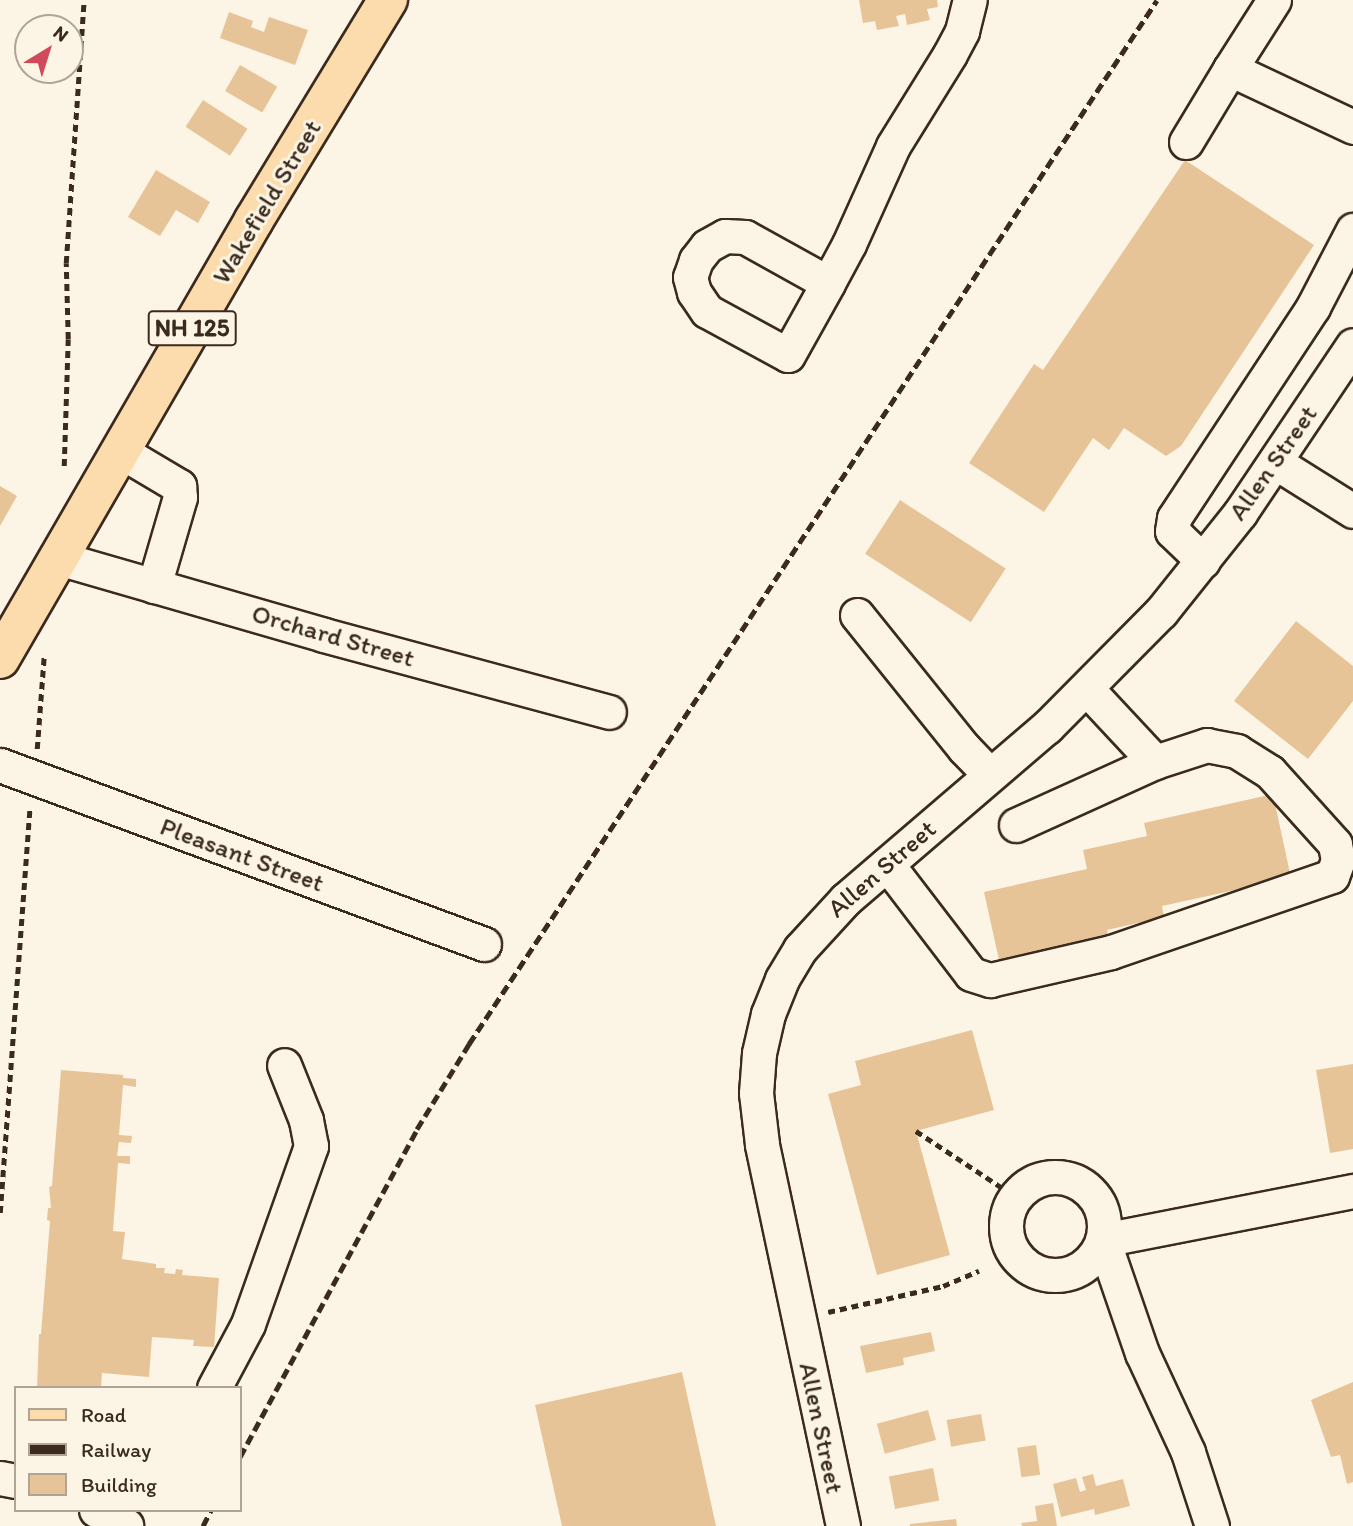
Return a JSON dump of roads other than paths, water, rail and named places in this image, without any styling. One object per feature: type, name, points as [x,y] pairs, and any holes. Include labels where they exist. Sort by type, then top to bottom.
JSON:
[{"type":"main road","name":"Wakefield Street","points":[[0,659],[120,451],[388,0]]},
{"type":"street","points":[[828,283],[893,146],[962,31],[970,0]]},
{"type":"street","points":[[1186,142],[1274,0]]},
{"type":"street","points":[[1230,69],[1353,127]]},
{"type":"street","points":[[1203,561],[1177,539],[1172,531],[1174,518],[1313,307],[1353,230]]},
{"type":"street","name":"Allen Street","points":[[843,1526],[762,1144],[756,1093],[758,1053],[768,1014],[782,979],[800,949],[822,923],[1087,689],[1161,612],[1203,561],[1275,462],[1353,345]]},
{"type":"street","points":[[120,451],[179,486],[180,497],[154,586]]},
{"type":"street","points":[[1275,462],[1353,512]]},
{"type":"street","name":"Orchard Street","points":[[58,558],[609,712]]},
{"type":"street","points":[[857,615],[964,748],[990,775]]},
{"type":"street","points":[[1087,689],[1155,762]]},
{"type":"street","points":[[887,864],[971,974],[990,980],[1111,952],[1332,876],[1338,860],[1335,844],[1270,772],[1237,751],[1207,745],[1155,762],[1016,825]]},
{"type":"street","name":"Pleasant Street","points":[[0,765],[484,944]]},
{"type":"street","points":[[215,1386],[248,1324],[310,1146],[306,1120],[284,1065]]},
{"type":"street","points":[[1212,1526],[1188,1452],[1142,1353],[1103,1240],[1105,1223],[1101,1206],[1083,1186],[1068,1178],[1040,1179],[1024,1188],[1016,1197],[1006,1220],[1007,1238],[1015,1255],[1027,1267],[1043,1274],[1064,1275],[1080,1269],[1093,1258],[1103,1240],[1353,1191]]},
{"type":"street","points":[[100,1512],[126,1526]]},
{"type":"railway","points":[[242,1453],[417,1129],[469,1044],[1157,0]]},
{"type":"railway","points":[[203,1526],[210,1512]]}]
